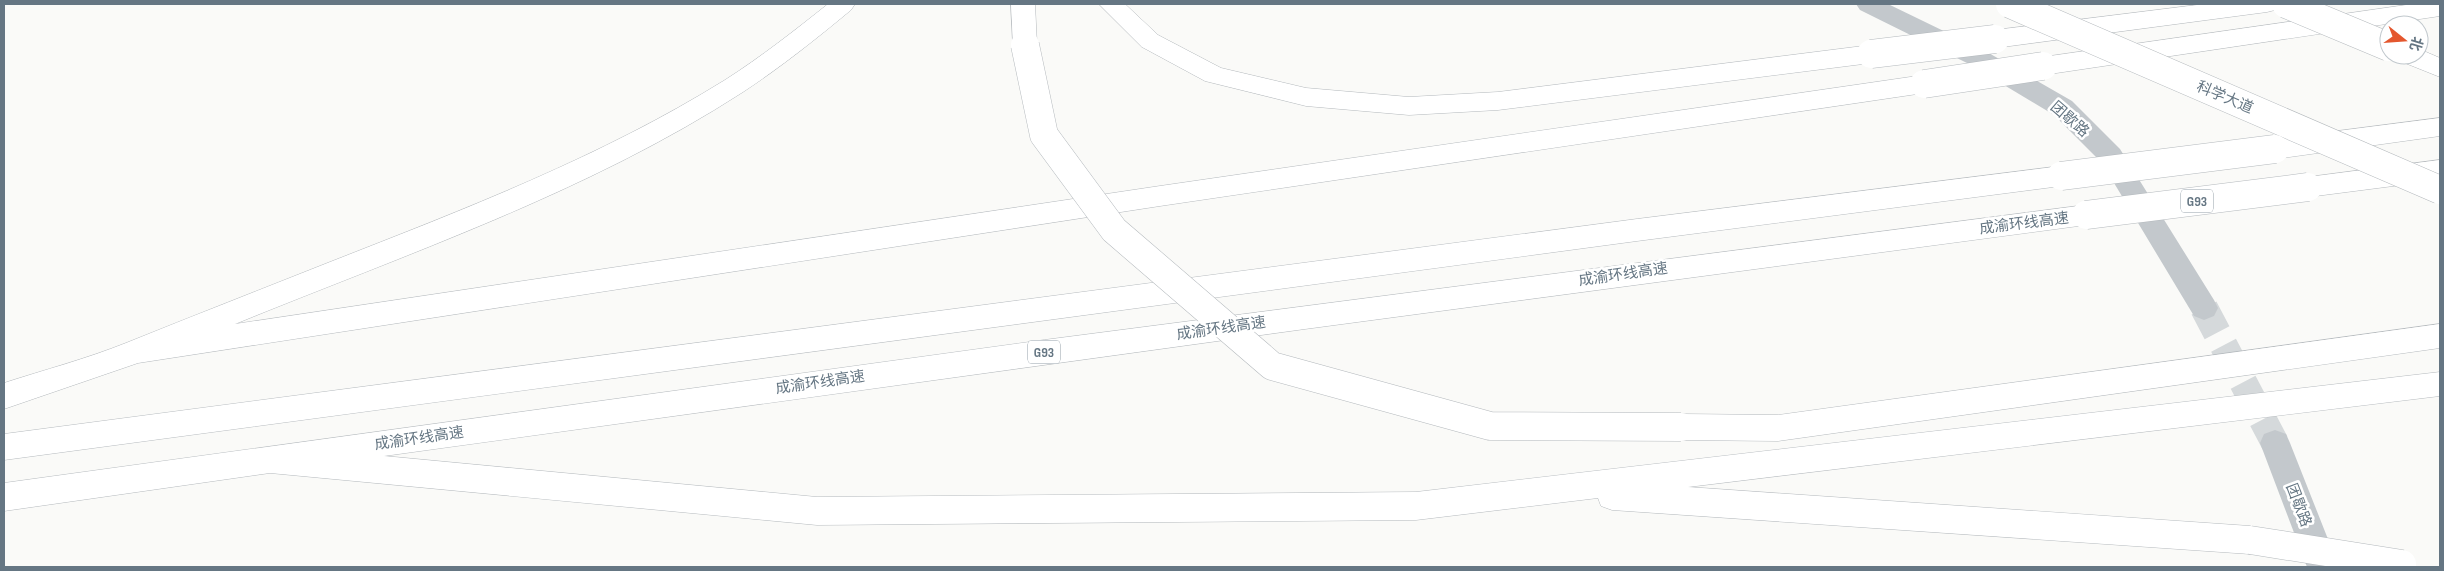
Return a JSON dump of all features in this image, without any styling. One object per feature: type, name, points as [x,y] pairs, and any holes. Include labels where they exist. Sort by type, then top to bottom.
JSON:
[{"type":"highway","points":[[4,396],[136,351],[511,202],[609,157],[712,99],[804,38],[843,4]]},
{"type":"highway","points":[[1023,4],[1025,45],[1044,135],[1114,230],[1272,366],[1490,426],[1778,428],[2440,336]]},
{"type":"highway","points":[[1111,4],[1150,41],[1214,74],[1306,97],[1409,106],[1498,101],[2267,4]]},
{"type":"highway","name":"科学大道","points":[[2010,4],[2440,190]]},
{"type":"highway","points":[[2286,4],[2379,43]]},
{"type":"highway","points":[[136,351],[1150,197],[2440,8]]},
{"type":"highway","points":[[4,447],[1637,230],[2440,127]]},
{"type":"highway","name":"成渝环线高速","points":[[4,497],[709,397],[1649,271],[2440,170]]},
{"type":"highway","points":[[268,460],[817,511],[1416,506],[2440,384]]},
{"type":"highway","points":[[1545,491],[2250,540],[2410,566]]},
{"type":"street","name":"团歇路","points":[[1868,4],[1978,58],[2063,108],[2111,156],[2204,308]]},
{"type":"street","name":"团歇路","points":[[2275,443],[2323,567]]},
{"type":"tunnel","points":[[2204,308],[2275,443]]}]
